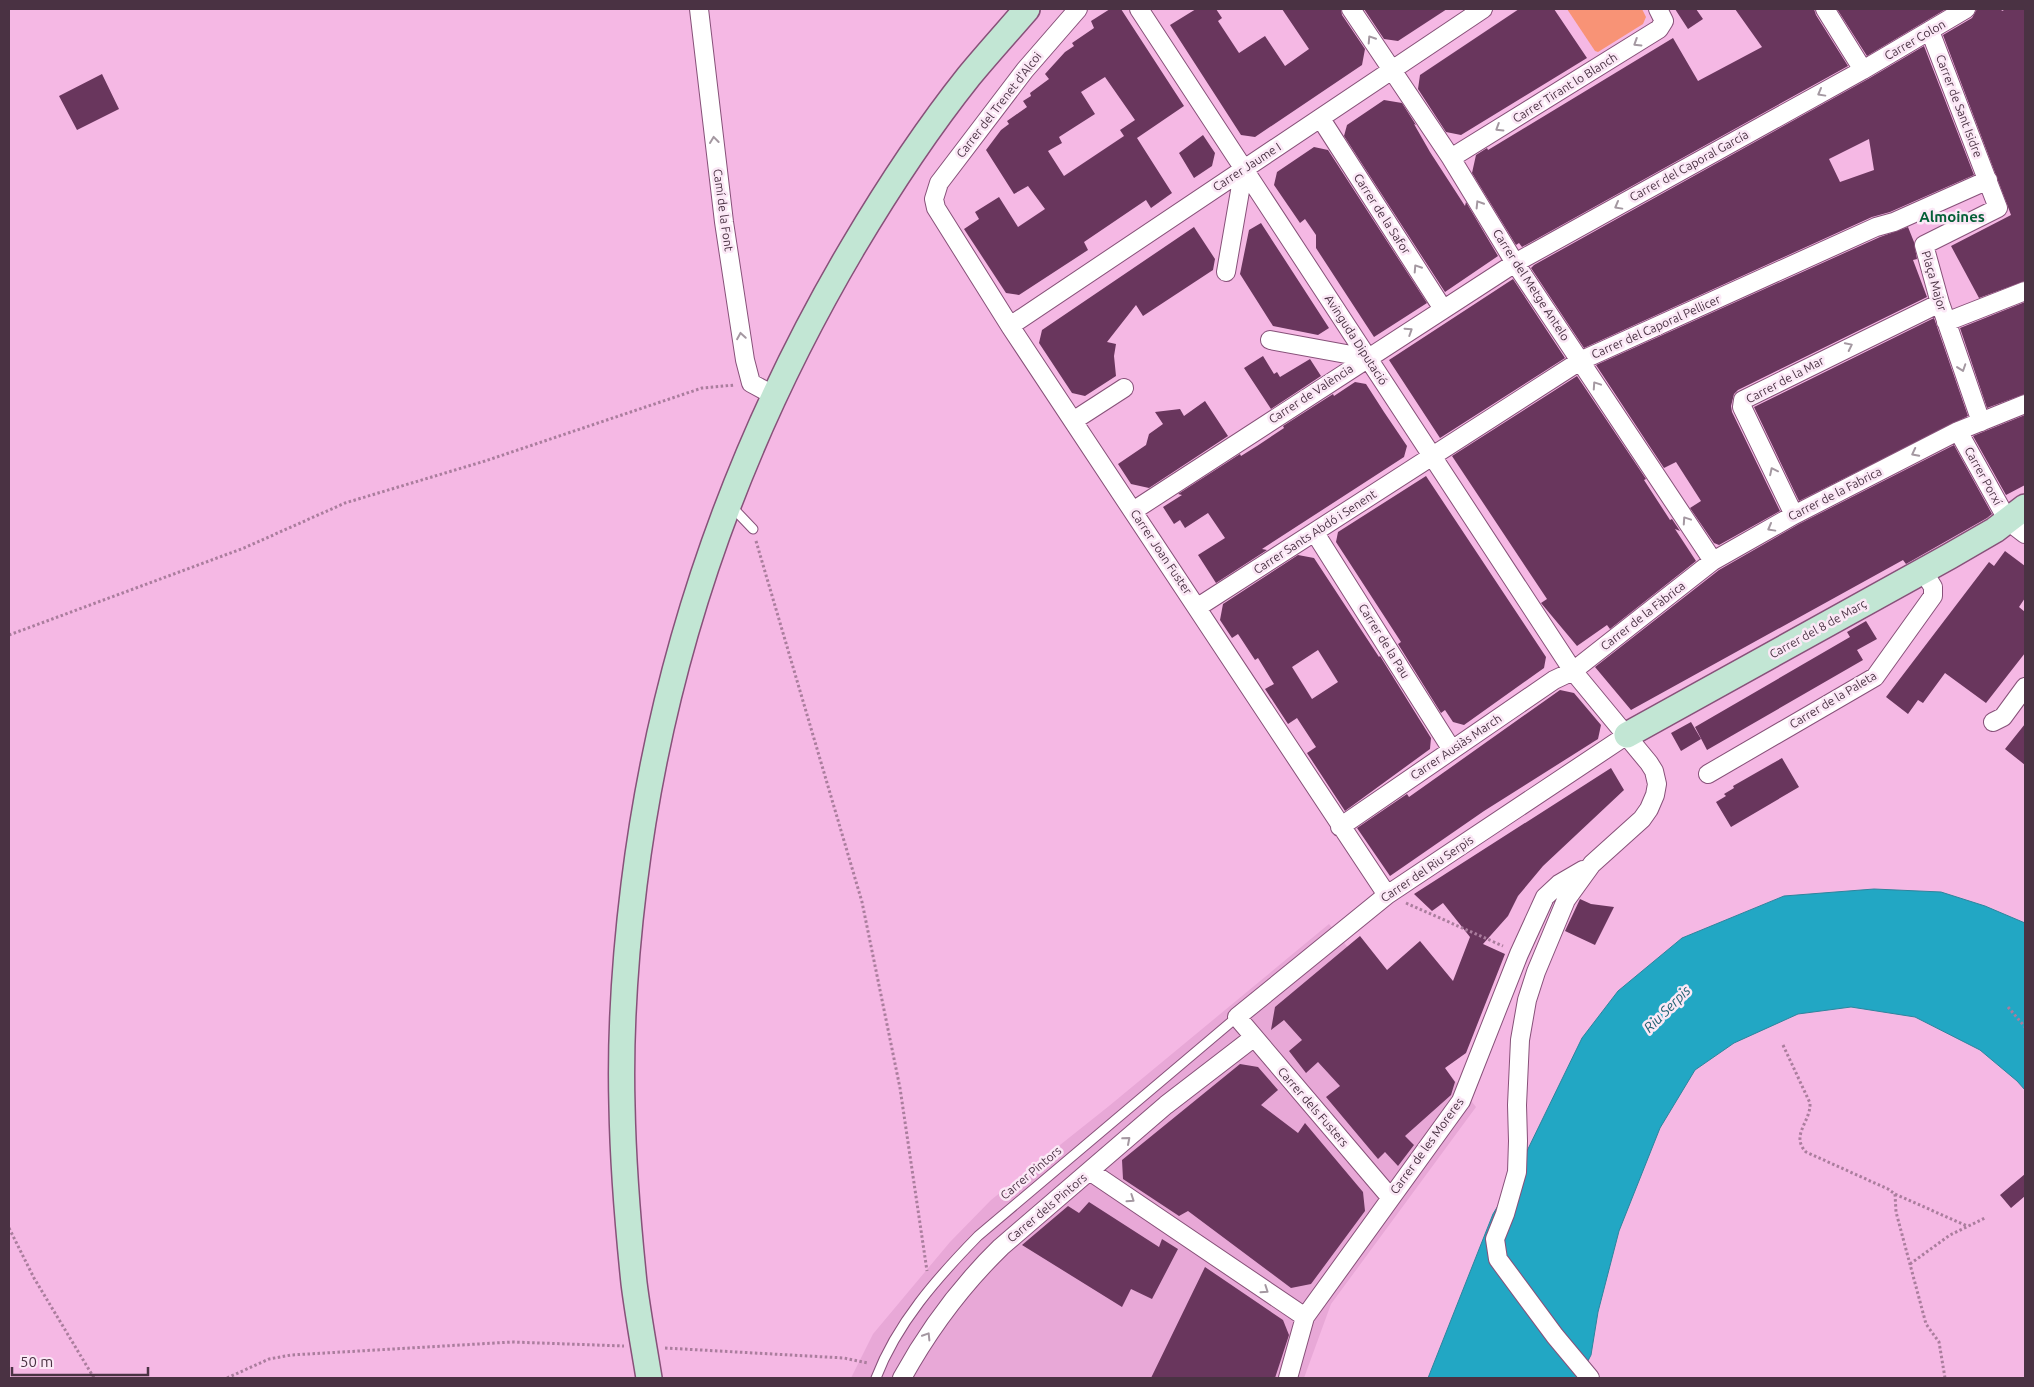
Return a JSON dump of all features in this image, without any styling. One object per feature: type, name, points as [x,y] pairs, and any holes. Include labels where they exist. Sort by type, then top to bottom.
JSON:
[{"type":"main road","points":[[649,1378],[634,1278],[622,1105],[624,994],[630,921],[644,810],[669,692],[698,590],[729,503],[794,353],[830,286],[898,175],[968,77],[1027,9]]},
{"type":"main road","name":"Carrer del 8 de Març","points":[[1627,735],[1923,571],[2020,521]]},
{"type":"street","name":"Camí de la Font","points":[[699,9],[724,222],[745,360],[751,384]]},
{"type":"street","name":"Carrer del Trenet d'Alcoi","points":[[936,208],[934,199],[939,183],[1025,70],[1078,9]]},
{"type":"street","name":"Avinguda Diputació","points":[[1139,9],[1573,671]]},
{"type":"street","name":"Carrer del Metge Antelo","points":[[1351,9],[1451,158],[1516,263],[1713,561]]},
{"type":"street","name":"Carrer Jaume I","points":[[1010,326],[1484,9]]},
{"type":"street","name":"Carrer Tirant lo Blanch","points":[[1451,158],[1659,29],[1664,21],[1658,9]]},
{"type":"street","points":[[1824,9],[1863,70]]},
{"type":"street","name":"Carrer Colon","points":[[1863,70],[1966,9]]},
{"type":"street","name":"Carrer de Sant Isidre","points":[[1930,31],[1988,180]]},
{"type":"street","name":"Carrer del Caporal García","points":[[1516,263],[1863,70]]},
{"type":"street","name":"Carrer de la Safor","points":[[1321,119],[1443,309]]},
{"type":"street","points":[[1226,272],[1244,168]]},
{"type":"street","name":"Carrer del Caporal Pellicer","points":[[1432,456],[1580,361],[1876,227],[1894,222],[1988,180]]},
{"type":"street","name":"Plaça Major","points":[[1981,422],[1946,322],[1924,245],[1998,208],[1988,180]]},
{"type":"street","name":"Carrer Joan Fuster","points":[[936,208],[1010,326],[1198,607],[1387,895]]},
{"type":"street","name":"Carrer de València","points":[[1133,511],[1516,263]]},
{"type":"street","points":[[1946,322],[2025,291]]},
{"type":"street","name":"Carrer de la Mar","points":[[1794,515],[1742,407],[1744,400],[1940,303]]},
{"type":"street","points":[[1270,340],[1368,358]]},
{"type":"street","points":[[751,384],[775,396]]},
{"type":"street","points":[[1073,421],[1124,388]]},
{"type":"street","name":"Carrer de la Fabrica","points":[[1713,561],[1794,515],[1958,431],[2025,404]]},
{"type":"street","name":"Carrer Porxí","points":[[1958,431],[2020,521]]},
{"type":"street","name":"Carrer Sants Abdó i Senent","points":[[1198,607],[1432,456]]},
{"type":"street","name":"Carrer de la Pau","points":[[1315,533],[1452,750]]},
{"type":"street","name":"Carrer de la Fàbrica","points":[[1573,671],[1713,561]]},
{"type":"street","name":"Carrer de la Paleta","points":[[1708,774],[1875,677],[1933,596],[1933,588],[1923,571]]},
{"type":"street","points":[[1573,671],[1627,735],[1654,771],[1657,784],[1650,808],[1642,819],[1592,864],[1569,895],[1558,915],[1527,1000],[1522,1022],[1519,1060],[1517,1172],[1505,1214],[1495,1239],[1498,1259],[1555,1336],[1587,1375]]},
{"type":"street","name":"Carrer Ausiàs March","points":[[1340,826],[1554,680],[1573,671]]},
{"type":"street","points":[[1993,722],[2003,717],[2025,687]]},
{"type":"street","name":"Carrer del Riu Serpis","points":[[1237,1017],[1387,895],[1627,735]]},
{"type":"street","name":"Carrer de les Moreres","points":[[1288,1378],[1305,1317],[1461,1101],[1520,954],[1548,892],[1592,864]]},
{"type":"street","name":"Carrer dels Fusters","points":[[1237,1017],[1390,1197]]},
{"type":"street","points":[[1091,1172],[1166,1105],[1253,1038]]},
{"type":"street","name":"Carrer dels Pintors","points":[[902,1378],[932,1328],[976,1271],[1001,1246],[1091,1172],[1305,1317]]},
{"type":"lane","points":[[729,503],[753,529]]},
{"type":"lane","name":"Carrer Pintors","points":[[876,1378],[880,1366],[900,1330],[930,1289],[972,1242],[1237,1017]]},
{"type":"path","points":[[9,635],[244,548],[345,502],[485,461],[702,388],[751,384]]},
{"type":"path","points":[[753,529],[862,902],[900,1088],[930,1289]]},
{"type":"path","points":[[1387,895],[1520,954]]},
{"type":"path","points":[[2008,1007],[2025,1027]]},
{"type":"path","points":[[1783,1046],[1810,1103],[1810,1112],[1800,1134],[1800,1147],[1806,1152],[1888,1188],[1896,1194],[1967,1226]]},
{"type":"path","points":[[1896,1194],[1896,1212],[1926,1324],[1939,1342],[1946,1378]]},
{"type":"path","points":[[1910,1264],[1929,1249],[1967,1226],[1985,1218]]},
{"type":"path","points":[[9,1228],[34,1278],[94,1378]]},
{"type":"path","points":[[227,1378],[269,1359],[290,1355],[512,1342],[844,1358],[880,1366]]},
{"type":"shaded area","points":[[1567,9],[1642,9],[1646,17],[1643,24],[1598,52],[1595,51]]},
{"type":"shaded area","points":[[1329,924],[1476,1107],[1331,1304],[1304,1378],[851,1378],[873,1334],[950,1242],[991,1200],[1109,1106]]},
{"type":"water","name":"Riu Serpis","points":[[1874,889],[1941,892],[1985,906],[2025,923],[2025,1090],[1980,1050],[1915,1017],[1851,1007],[1798,1014],[1734,1043],[1695,1070],[1660,1128],[1619,1231],[1598,1312],[1591,1355],[1579,1378],[1428,1378],[1493,1214],[1525,1161],[1526,1153],[1582,1038],[1618,991],[1682,938],[1784,896]]},
{"type":"building","points":[[1110,9],[1121,9],[1184,106],[1137,138],[1172,193],[1151,208],[1146,200],[1084,242],[1088,250],[1019,295],[1006,293],[964,229],[979,219],[975,212],[999,197],[1018,227],[1045,209],[1028,186],[1014,194],[986,150],[1001,130],[1009,124],[1007,121],[1027,107],[1023,101],[1031,96],[1030,93],[1049,79],[1045,74],[1065,52],[1074,46],[1072,43],[1094,28],[1091,21]],"holes":[[[1105,77],[1135,120],[1120,130],[1124,136],[1064,176],[1048,151],[1062,143],[1059,137],[1095,114],[1081,92]]]},
{"type":"building","points":[[1196,9],[1216,9],[1222,18],[1218,21],[1239,53],[1265,36],[1285,66],[1309,49],[1282,9],[1341,9],[1342,15],[1365,49],[1362,65],[1255,137],[1241,135],[1170,25]]},
{"type":"building","points":[[1364,9],[1447,9],[1398,41],[1384,39]]},
{"type":"building","points":[[1519,9],[1554,9],[1587,58],[1461,135],[1446,132],[1418,89],[1420,75]]},
{"type":"building","points":[[1675,9],[1696,9],[1703,19],[1688,29]]},
{"type":"building","points":[[1735,9],[1814,9],[1848,66],[1522,247],[1519,243],[1516,245],[1472,173],[1476,155],[1487,148],[1488,150],[1673,38],[1698,81],[1762,47]]},
{"type":"building","points":[[1837,9],[1946,9],[1867,56]]},
{"type":"building","points":[[1977,9],[2001,9],[2002,11],[2006,9],[2025,9],[2025,281],[1979,298],[1951,246],[2011,215],[1943,35],[1972,18]]},
{"type":"building","points":[[1924,46],[1974,175],[1890,212],[1872,217],[1584,348],[1531,268],[1534,265]],"holes":[[[1869,139],[1874,170],[1840,182],[1829,159]]]},
{"type":"building","points":[[102,74],[119,109],[77,130],[59,96]]},
{"type":"building","points":[[1384,100],[1402,103],[1430,152],[1465,206],[1466,202],[1498,256],[1445,292],[1344,136],[1347,125]]},
{"type":"building","points":[[1203,135],[1215,153],[1212,166],[1194,178],[1179,153]]},
{"type":"building","points":[[1314,147],[1328,150],[1427,303],[1374,337],[1316,248],[1316,235],[1305,219],[1300,223],[1274,185],[1277,172]]},
{"type":"building","points":[[1261,223],[1329,328],[1318,335],[1273,326],[1240,274],[1249,230]]},
{"type":"building","points":[[1194,227],[1215,259],[1213,270],[1143,316],[1136,305],[1107,342],[1116,344],[1114,356],[1116,376],[1085,396],[1072,393],[1039,343],[1042,330]]},
{"type":"building","points":[[1908,227],[1914,242],[1917,259],[1913,260],[1927,297],[1738,390],[1734,394],[1731,406],[1732,412],[1780,511],[1719,545],[1714,543],[1690,508],[1701,501],[1676,462],[1664,468],[1596,365],[1880,237]]},
{"type":"building","points":[[1513,279],[1565,358],[1440,438],[1389,360]]},
{"type":"building","points":[[2025,302],[2025,394],[1987,408],[1960,328]]},
{"type":"building","points":[[1934,318],[1968,416],[1799,501],[1754,407]]},
{"type":"building","points":[[1263,356],[1274,374],[1277,372],[1280,377],[1310,359],[1321,376],[1271,409],[1244,368]]},
{"type":"building","points":[[1577,376],[1646,479],[1644,480],[1670,520],[1672,519],[1680,531],[1675,529],[1696,561],[1610,629],[1607,625],[1577,646],[1541,603],[1547,599],[1452,456]]},
{"type":"building","points":[[1355,382],[1366,384],[1407,446],[1404,457],[1262,549],[1267,550],[1216,583],[1198,555],[1225,538],[1208,513],[1185,528],[1180,520],[1174,524],[1163,507],[1182,495],[1178,494],[1240,454],[1241,456],[1257,446],[1284,428],[1283,426]]},
{"type":"building","points":[[1205,401],[1228,436],[1149,488],[1131,484],[1118,464],[1146,445],[1149,434],[1163,424],[1155,412],[1180,409],[1184,416]]},
{"type":"building","points":[[2025,415],[2025,485],[2006,495],[1973,436]]},
{"type":"building","points":[[1954,445],[1992,514],[1987,518],[1906,564],[1903,560],[1631,710],[1595,667],[1719,570],[1799,524]]},
{"type":"building","points":[[1426,476],[1546,657],[1544,668],[1464,725],[1453,722],[1445,710],[1441,713],[1398,644],[1401,642],[1336,542],[1338,532]]},
{"type":"building","points":[[2005,551],[2025,566],[2025,598],[2019,607],[2025,612],[2025,653],[1986,703],[1945,673],[1923,703],[1918,700],[1908,714],[1886,697],[1989,562],[1994,566]]},
{"type":"building","points":[[1298,555],[1314,558],[1380,656],[1431,738],[1430,749],[1345,811],[1307,753],[1316,747],[1297,718],[1288,724],[1265,689],[1274,684],[1258,658],[1255,660],[1238,634],[1232,638],[1220,620],[1223,604]],"holes":[[[1318,650],[1338,682],[1312,699],[1292,667]]]},
{"type":"building","points":[[1866,621],[1877,639],[1857,650],[1863,660],[1707,750],[1695,727],[1850,637],[1847,632]]},
{"type":"building","points":[[1560,690],[1574,693],[1601,725],[1598,739],[1484,811],[1390,876],[1357,828],[1407,794],[1409,797]]},
{"type":"building","points":[[1691,722],[1701,739],[1681,751],[1671,733]]},
{"type":"building","points":[[2025,724],[2025,765],[2005,749]]},
{"type":"building","points":[[1782,758],[1799,787],[1731,827],[1716,802],[1726,796],[1724,794],[1734,788],[1733,786]]},
{"type":"building","points":[[1611,768],[1624,790],[1543,866],[1518,896],[1508,916],[1483,944],[1505,954],[1466,1053],[1445,1068],[1455,1082],[1451,1095],[1405,1136],[1414,1145],[1398,1166],[1385,1152],[1378,1159],[1326,1097],[1340,1086],[1318,1062],[1306,1073],[1289,1051],[1302,1040],[1284,1020],[1271,1030],[1275,1007],[1360,936],[1387,970],[1420,941],[1453,981],[1470,937],[1443,903],[1432,911],[1414,894]]},
{"type":"building","points":[[1580,899],[1591,904],[1614,907],[1595,945],[1565,931]]},
{"type":"building","points":[[1240,1064],[1258,1067],[1278,1090],[1261,1105],[1298,1133],[1305,1123],[1363,1192],[1365,1211],[1311,1284],[1291,1288],[1188,1211],[1179,1216],[1123,1179],[1122,1160]]},
{"type":"building","points":[[2025,1174],[2025,1196],[2011,1208],[2000,1195]]},
{"type":"building","points":[[1089,1202],[1159,1247],[1162,1239],[1178,1249],[1152,1299],[1131,1289],[1122,1307],[1022,1245],[1068,1206],[1079,1213]]},
{"type":"building","points":[[1205,1267],[1283,1320],[1289,1335],[1275,1378],[1151,1378]]},
{"type":"district","name":"Almoines","points":[[1952,217]]}]
